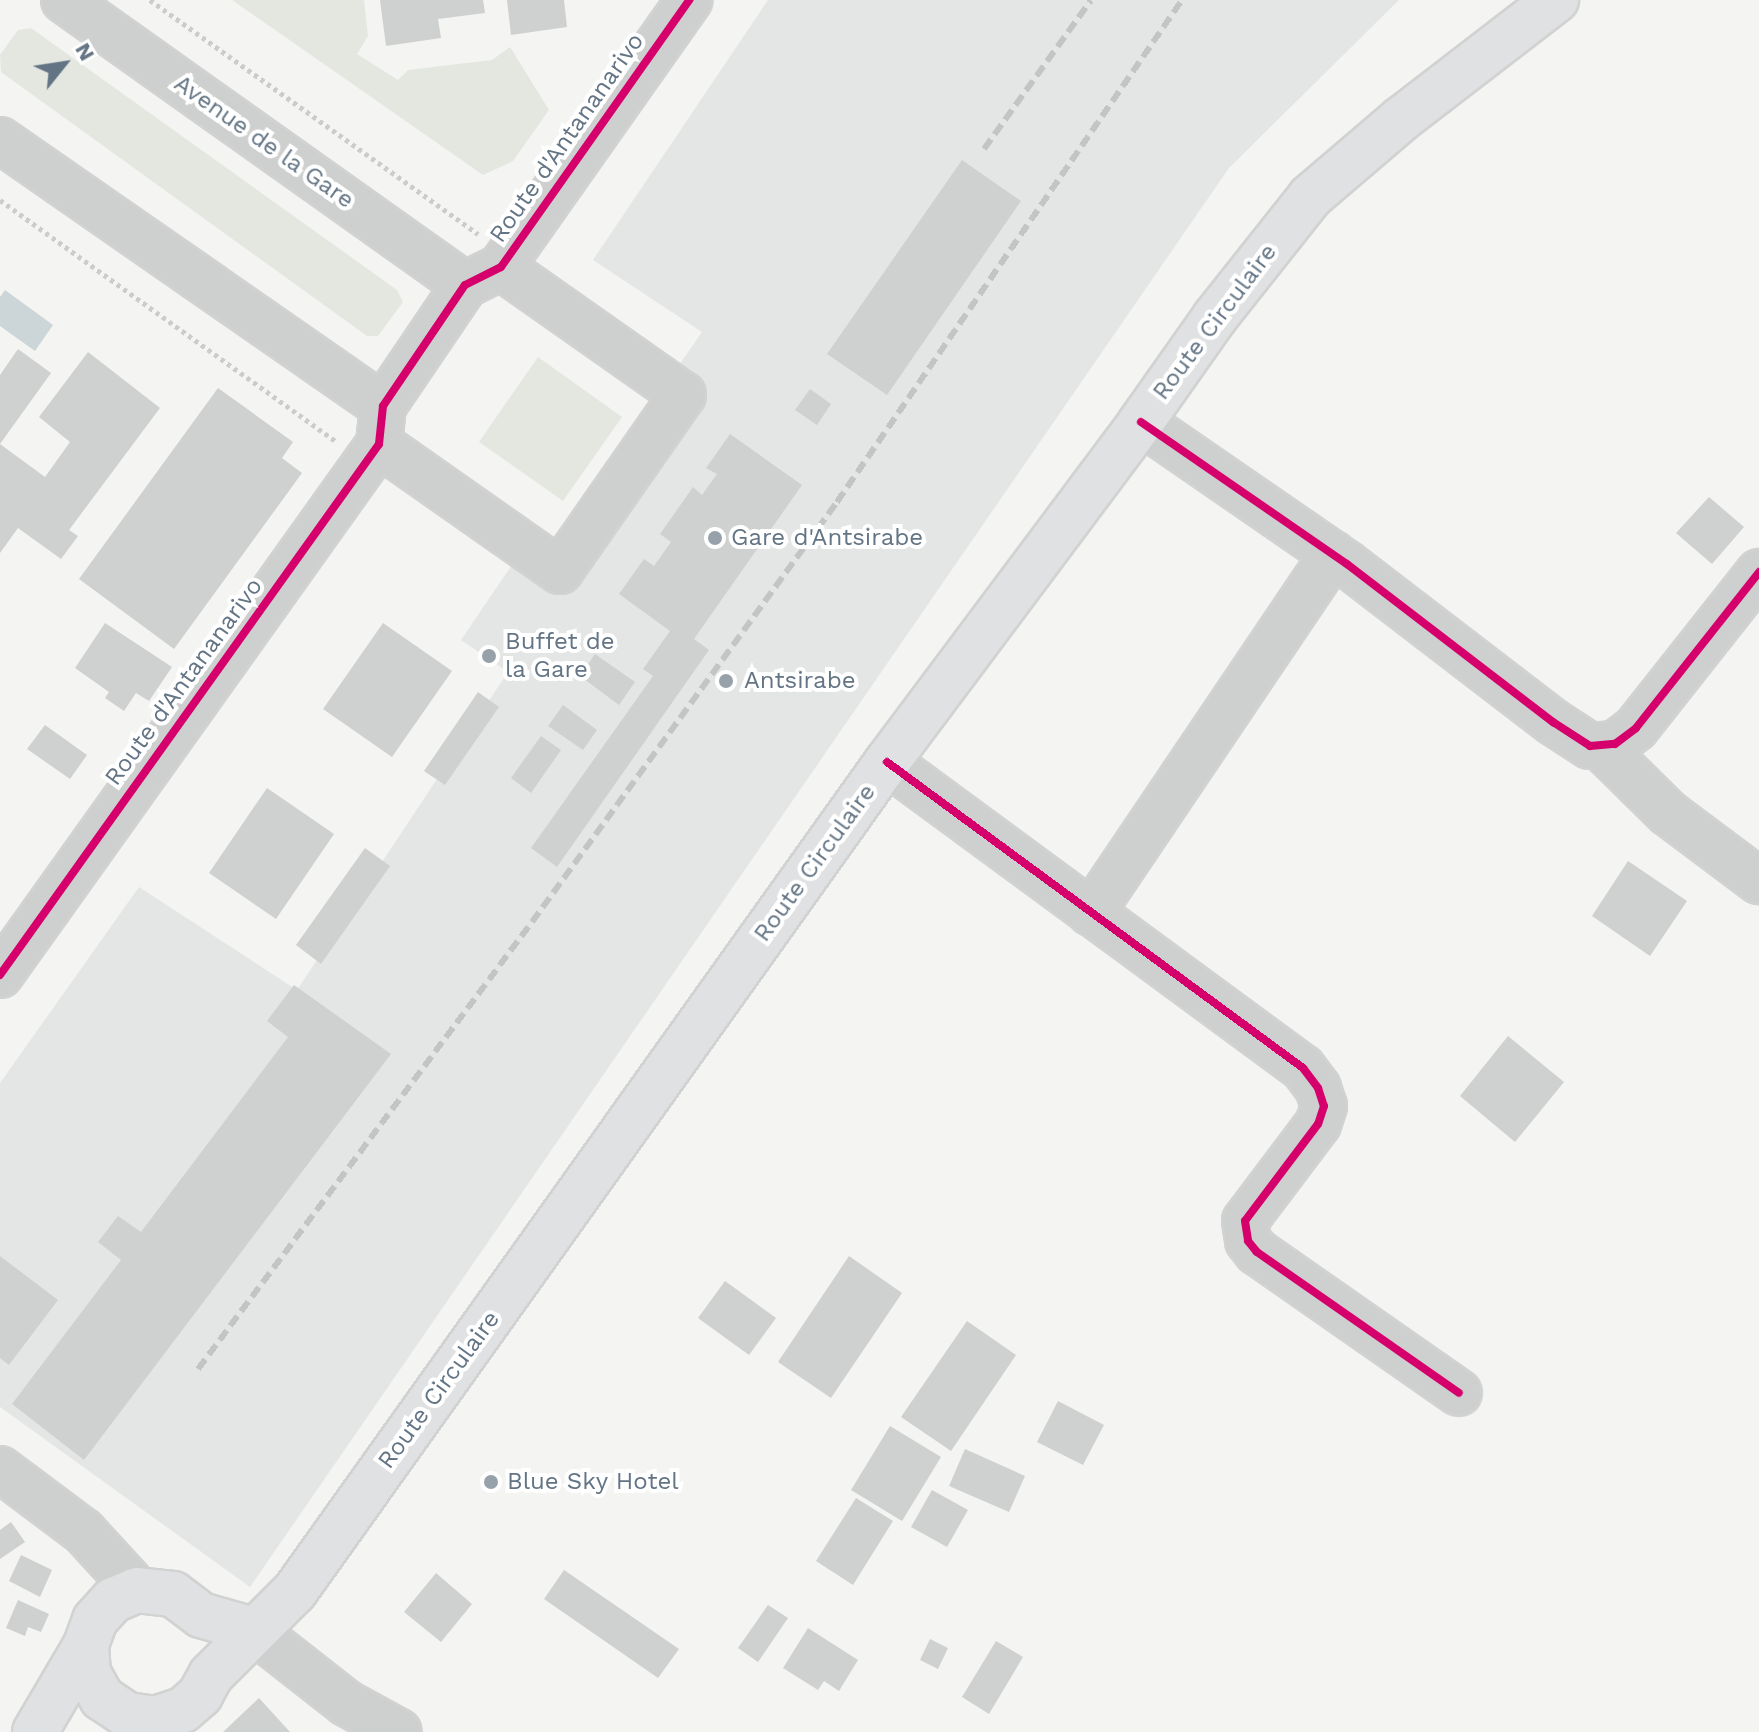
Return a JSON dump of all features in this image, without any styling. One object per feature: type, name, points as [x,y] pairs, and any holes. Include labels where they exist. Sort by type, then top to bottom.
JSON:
[{"type":"main road","name":"Route Circulaire","points":[[211,1675],[295,1591],[887,762],[1141,422],[1215,317],[1310,197],[1400,120],[1556,0]]},
{"type":"main road","points":[[35,1732],[86,1645],[95,1620],[113,1600],[137,1590],[173,1594],[201,1615],[253,1630]]},
{"type":"main road","points":[[86,1645],[88,1673],[102,1698],[127,1715],[170,1721],[200,1695],[211,1675],[213,1644],[201,1615]]},
{"type":"street","name":"Avenue de la Gare","points":[[64,0],[491,269],[683,395],[560,571],[376,437]]},
{"type":"street","name":"Route d'Antananarivo","points":[[0,975],[491,269],[689,0]]},
{"type":"street","points":[[0,140],[376,437]]},
{"type":"street","points":[[1141,422],[1333,554],[1553,722],[1590,746],[1615,744],[1636,728],[1759,572]]},
{"type":"street","points":[[1091,913],[1333,554]]},
{"type":"street","points":[[1599,745],[1668,813],[1759,881]]},
{"type":"street","points":[[887,762],[1303,1068],[1318,1088],[1324,1106],[1318,1124],[1245,1221],[1248,1241],[1257,1252],[1459,1393]]},
{"type":"street","points":[[0,1469],[83,1531],[137,1590]]},
{"type":"street","points":[[253,1630],[346,1703],[399,1732]]},
{"type":"path","points":[[150,0],[491,269]]},
{"type":"path","points":[[0,200],[376,437]]},
{"type":"shaded area","points":[[232,0],[364,0],[368,36],[357,54],[398,80],[408,70],[492,60],[510,47],[549,110],[513,161],[483,175]]},
{"type":"shaded area","points":[[768,0],[1399,0],[1229,168],[250,1587],[0,1407],[0,1083],[139,887],[297,990],[508,672],[461,640],[516,559],[536,572],[702,332],[593,260]]},
{"type":"shaded area","points":[[31,28],[397,290],[403,302],[378,336],[367,336],[1,72],[0,55],[18,30]]},
{"type":"shaded area","points":[[5,290],[53,325],[35,351],[0,326],[0,297]]},
{"type":"shaded area","points":[[538,357],[622,417],[563,501],[479,442]]},
{"type":"building","points":[[380,0],[483,0],[485,13],[438,19],[441,38],[386,46]]},
{"type":"building","points":[[507,0],[564,0],[567,27],[511,35]]},
{"type":"building","points":[[962,160],[1021,201],[887,395],[827,354]]},
{"type":"building","points":[[18,349],[51,373],[0,444],[0,375]]},
{"type":"building","points":[[88,352],[160,408],[69,530],[78,536],[61,559],[18,528],[0,553],[0,444],[45,477],[70,442],[39,417]]},
{"type":"building","points":[[218,388],[293,442],[282,458],[302,473],[174,649],[79,579]]},
{"type":"building","points":[[810,389],[831,404],[817,425],[795,410]]},
{"type":"building","name":"Gare d'Antsirabe","points":[[730,434],[802,485],[694,639],[709,650],[557,867],[531,848],[653,676],[643,669],[670,631],[619,594],[644,559],[654,566],[671,542],[660,534],[693,487],[702,495],[717,474],[706,468]]},
{"type":"building","points":[[1709,497],[1744,527],[1712,564],[1676,533]]},
{"type":"building","points":[[105,623],[172,667],[149,701],[136,693],[124,711],[105,698],[109,692],[75,668]]},
{"type":"building","points":[[383,623],[452,671],[392,757],[323,709]]},
{"type":"building","points":[[595,654],[635,682],[619,705],[580,676]]},
{"type":"building","points":[[478,692],[499,707],[445,785],[424,771]]},
{"type":"building","points":[[563,705],[597,730],[583,750],[548,726]]},
{"type":"building","points":[[45,725],[87,755],[70,779],[27,749]]},
{"type":"building","points":[[541,736],[561,750],[531,793],[511,778]]},
{"type":"building","points":[[267,788],[334,834],[276,919],[209,873]]},
{"type":"building","points":[[365,848],[390,866],[321,964],[296,945]]},
{"type":"building","points":[[1628,861],[1687,901],[1650,956],[1592,916]]},
{"type":"building","points":[[294,985],[391,1054],[84,1460],[12,1404],[121,1260],[98,1242],[118,1216],[141,1232],[288,1037],[267,1021]]},
{"type":"building","points":[[1508,1036],[1564,1082],[1515,1142],[1460,1096]]},
{"type":"building","points":[[0,1256],[58,1300],[9,1365],[0,1358]]},
{"type":"building","points":[[849,1256],[902,1293],[831,1398],[778,1362]]},
{"type":"building","points":[[725,1281],[776,1318],[749,1355],[698,1318]]},
{"type":"building","points":[[967,1321],[1016,1355],[951,1451],[901,1417]]},
{"type":"building","points":[[1058,1401],[1104,1425],[1083,1465],[1037,1442]]},
{"type":"building","points":[[890,1426],[941,1457],[902,1521],[851,1490]]},
{"type":"building","points":[[965,1449],[1025,1476],[1009,1512],[949,1486]]},
{"type":"building","points":[[932,1490],[968,1510],[947,1547],[911,1527]]},
{"type":"building","points":[[856,1498],[893,1521],[853,1585],[816,1561]]},
{"type":"building","points":[[11,1522],[25,1542],[0,1559],[0,1530]]},
{"type":"building","points":[[21,1555],[52,1570],[40,1597],[9,1581]]},
{"type":"building","points":[[564,1570],[679,1649],[658,1678],[544,1599]]},
{"type":"building","points":[[436,1573],[472,1604],[441,1642],[404,1612]]},
{"type":"building","points":[[18,1600],[49,1614],[41,1632],[28,1627],[25,1636],[6,1628]]},
{"type":"building","points":[[768,1605],[788,1618],[758,1662],[738,1648]]},
{"type":"building","points":[[808,1628],[858,1660],[839,1691],[824,1681],[818,1690],[783,1668]]},
{"type":"building","points":[[930,1639],[948,1648],[938,1669],[920,1660]]},
{"type":"building","points":[[996,1641],[1023,1657],[989,1714],[962,1697]]},
{"type":"building","points":[[259,1698],[290,1732],[223,1732]]},
{"type":"railway","points":[[984,149],[1091,0]]},
{"type":"railway","points":[[198,1369],[532,922],[837,502],[1182,0]]},
{"type":"cycle path","points":[[0,975],[379,444],[383,406],[465,285],[501,267],[689,0]]},
{"type":"cycle path","points":[[1141,422],[1347,564],[1553,722],[1590,746],[1615,744],[1636,728],[1759,572]]},
{"type":"cycle path","points":[[887,762],[1303,1068],[1318,1088],[1324,1106],[1318,1124],[1245,1221],[1248,1241],[1257,1252],[1459,1393]]},
{"type":"place","name":"Gare d'Antsirabe","points":[[715,538]]},
{"type":"place","name":"Buffet de la Gare","points":[[489,656]]},
{"type":"place","name":"Antsirabe","points":[[726,681]]},
{"type":"place","name":"Blue Sky Hotel","points":[[491,1482]]}]
